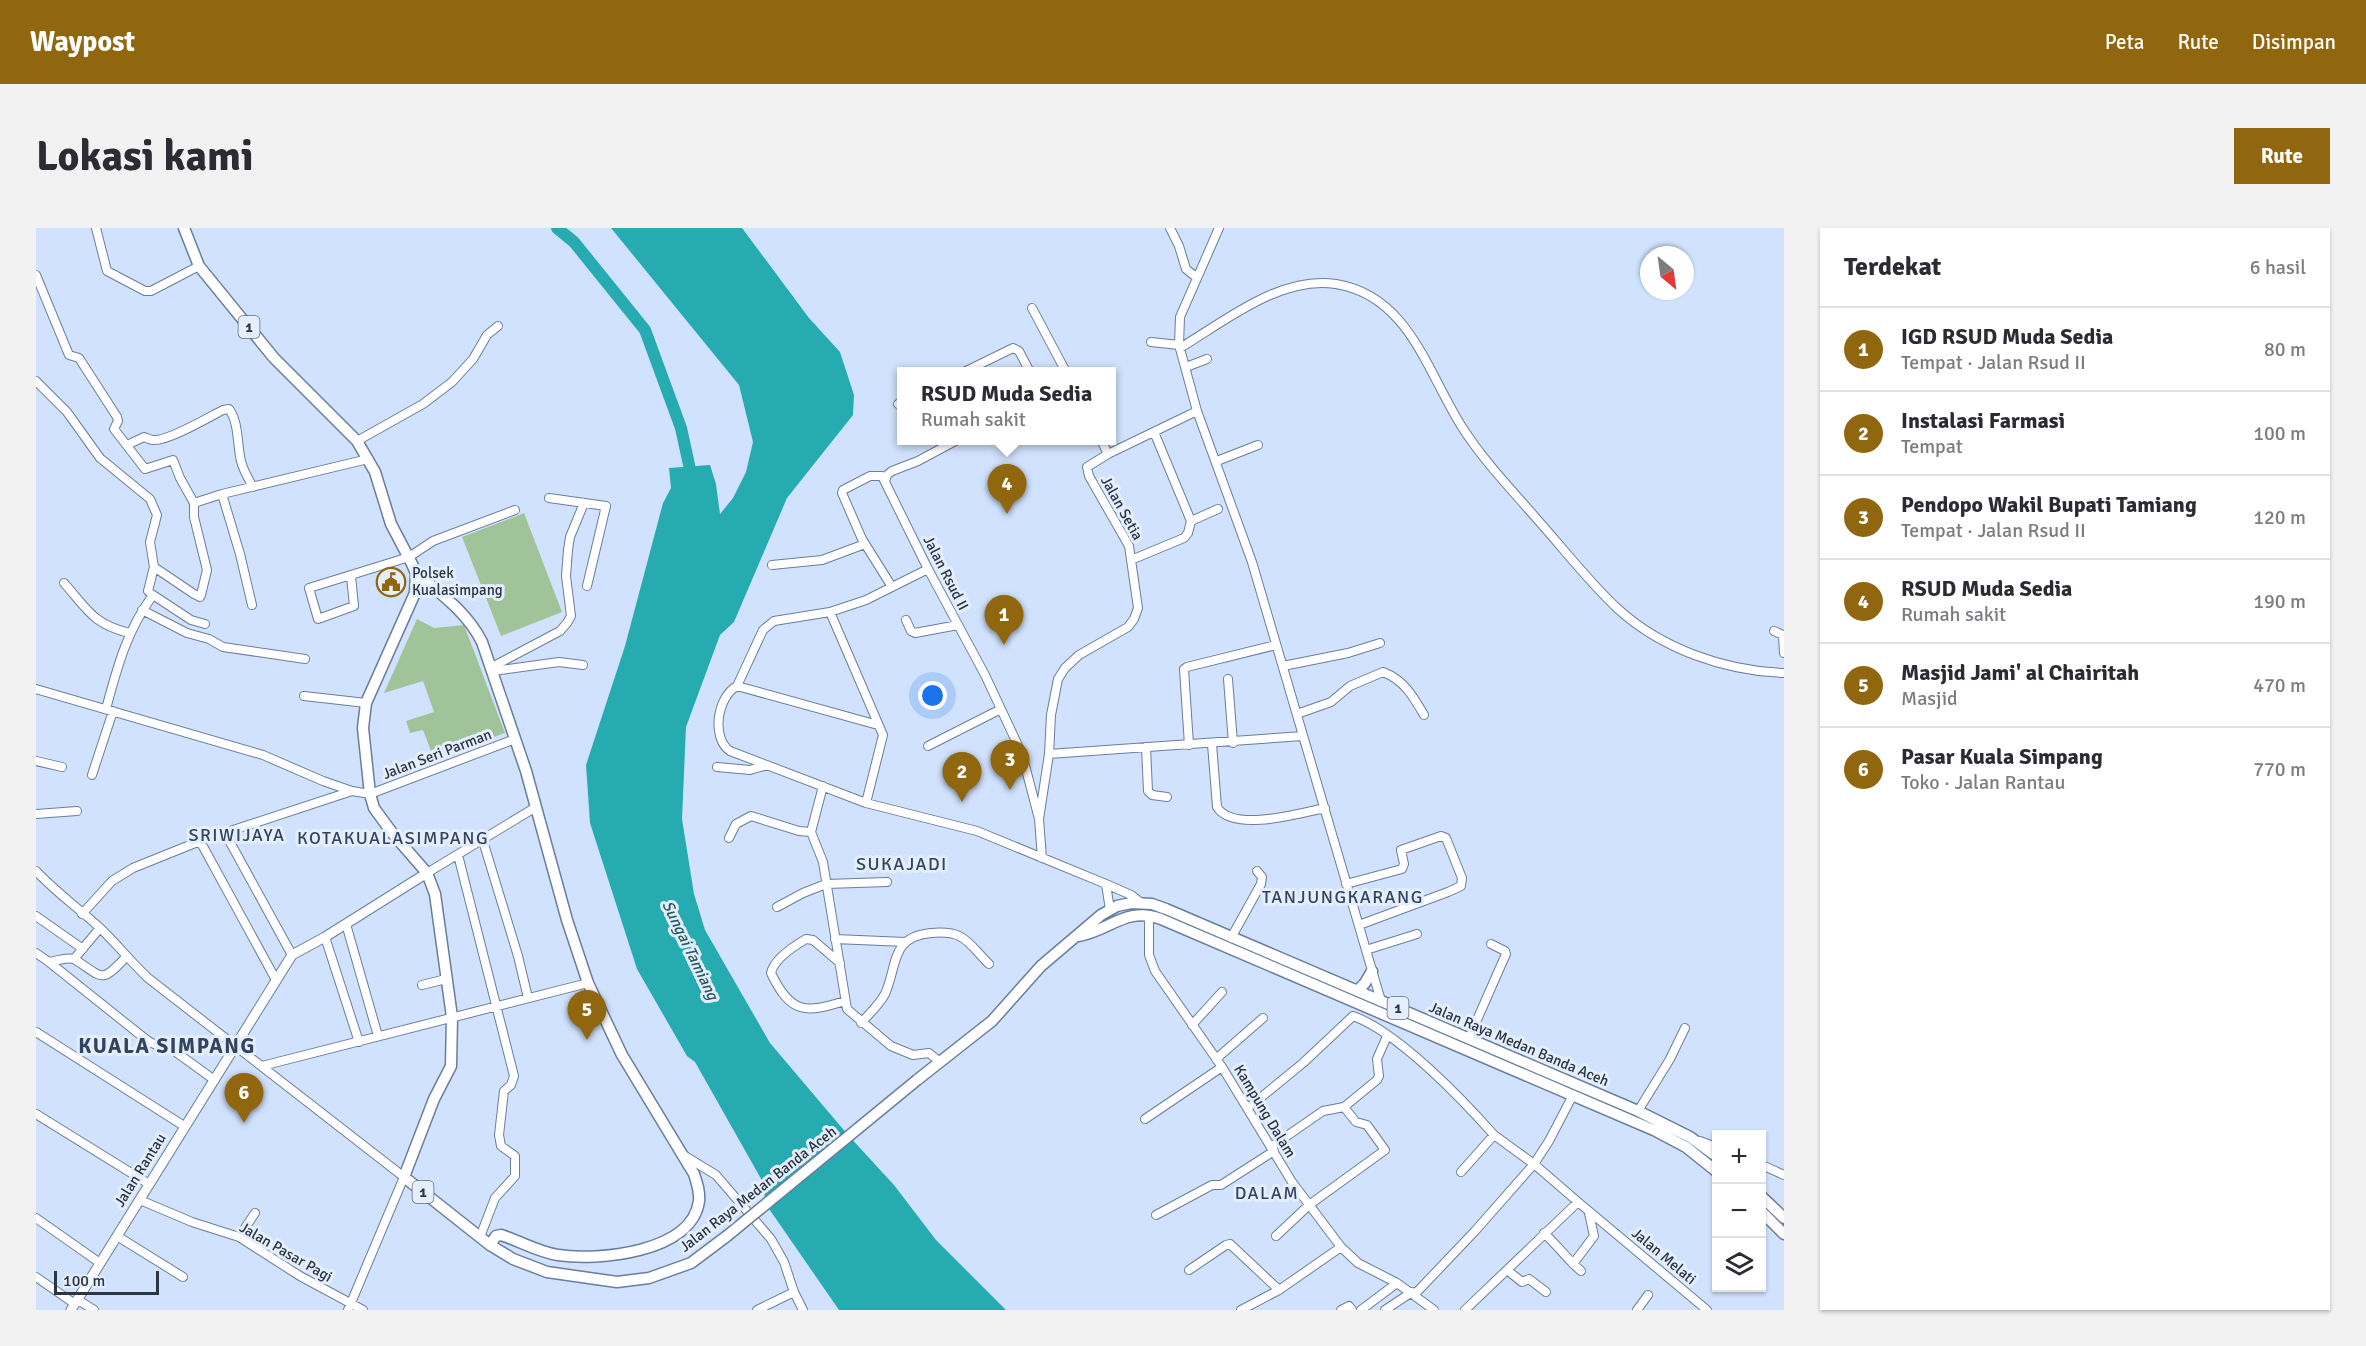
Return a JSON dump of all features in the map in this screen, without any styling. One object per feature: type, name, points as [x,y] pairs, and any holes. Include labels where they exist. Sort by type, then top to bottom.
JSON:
[{"type":"highway","name":"1","points":[[184,228],[199,266],[274,358],[357,441],[375,472],[391,524],[416,573],[415,593],[366,703],[363,729],[370,794],[374,808],[427,873],[437,901],[452,1017],[451,1066],[434,1099],[404,1177]]},
{"type":"highway","points":[[416,573],[454,604],[474,626],[492,669],[515,739],[567,920],[588,983],[622,1055],[694,1174],[699,1201],[690,1221],[673,1237],[638,1250],[592,1258],[556,1255],[501,1235],[496,1236],[490,1245]]},
{"type":"highway","points":[[415,593],[433,587]]},
{"type":"highway","name":"Jalan Raya Medan Banda Aceh","points":[[404,1177],[490,1245],[513,1259],[547,1272],[617,1281],[649,1278],[681,1268],[727,1236],[992,1021],[1041,966],[1090,922],[1110,909],[1123,904],[1140,902],[1166,909],[1231,938],[1292,969],[1377,1005],[1673,1140],[1712,1168]]},
{"type":"highway","name":"Jalan Raya Medan Banda Aceh","points":[[1077,936],[1090,933],[1125,916],[1149,915],[1357,991],[1377,1005],[1469,1038],[1638,1111],[1690,1137],[1712,1153]]},
{"type":"highway","points":[[1357,991],[1372,971]]},
{"type":"highway","points":[[1766,1202],[1784,1218]]},
{"type":"highway","points":[[1766,1217],[1784,1234]]},
{"type":"main road","points":[[292,955],[427,873]]},
{"type":"main road","name":"Jalan Rantau","points":[[74,1305],[292,955]]},
{"type":"street","points":[[96,228],[107,271],[145,291],[157,290],[199,266]]},
{"type":"street","points":[[1170,228],[1179,246],[1186,269],[1196,277]]},
{"type":"street","points":[[1219,228],[1180,317],[1179,347],[1197,411],[1248,552],[1326,808],[1372,971],[1377,1005],[1368,1022],[1353,1016],[1349,1017],[1303,1063],[1248,1108]]},
{"type":"street","points":[[36,275],[69,355],[78,356],[117,417],[118,421],[114,429],[145,469],[172,460],[194,503],[194,517],[207,570],[200,597],[154,567]]},
{"type":"street","points":[[1151,342],[1179,347],[1264,298],[1288,287],[1334,284],[1377,298],[1396,315],[1407,331],[1448,404],[1482,456],[1618,609],[1643,628],[1703,658],[1753,670],[1784,673]]},
{"type":"street","points":[[1032,308],[1063,367]]},
{"type":"street","points":[[357,441],[423,404],[452,382],[473,359],[490,331],[498,326]]},
{"type":"street","points":[[974,367],[1013,348],[1018,351],[1027,367]]},
{"type":"street","points":[[1185,367],[1207,359]]},
{"type":"street","points":[[36,381],[67,412],[100,458],[150,499],[157,515],[150,542],[154,567],[148,591],[191,620],[205,624]]},
{"type":"street","points":[[127,445],[144,437],[158,440],[229,409],[233,416],[242,466],[254,486]]},
{"type":"street","name":"Jalan Setia","points":[[1039,819],[1055,687],[1065,668],[1079,656],[1124,630],[1134,619],[1138,608],[1129,546],[1087,470],[1089,465],[1108,454],[1197,411]]},
{"type":"street","points":[[1131,560],[1184,538],[1191,521],[1154,432]]},
{"type":"street","points":[[885,482],[887,475],[892,471],[949,445]]},
{"type":"street","points":[[1103,445],[1108,454]]},
{"type":"street","points":[[1216,461],[1258,445]]},
{"type":"street","points":[[194,503],[222,494],[368,459]]},
{"type":"street","points":[[885,482],[882,476],[874,475],[842,491],[865,544],[892,587]]},
{"type":"street","name":"Jalan Rsud II","points":[[885,482],[1001,709],[1025,765],[1039,819],[1042,858]]},
{"type":"street","points":[[222,494],[252,605]]},
{"type":"street","points":[[549,498],[604,505],[607,509],[587,586]]},
{"type":"street","points":[[492,669],[560,631],[567,623],[570,616],[566,576],[568,550],[570,537],[584,503]]},
{"type":"street","points":[[1191,521],[1218,509]]},
{"type":"street","points":[[351,576],[354,606],[318,619],[308,588],[409,557],[433,541],[515,510]]},
{"type":"street","points":[[772,565],[822,560],[865,544]]},
{"type":"street","points":[[928,569],[866,600],[830,612],[767,624],[737,686],[734,687],[721,710],[718,728],[721,742],[730,751],[867,803],[977,831],[1106,884],[1131,895],[1140,902]]},
{"type":"street","points":[[64,583],[99,622],[129,633]]},
{"type":"street","points":[[92,775],[122,651],[129,633],[153,596]]},
{"type":"street","points":[[142,610],[188,633],[209,639],[223,647],[305,659]]},
{"type":"street","points":[[830,612],[883,738],[867,803]]},
{"type":"street","points":[[906,620],[911,632],[915,633],[958,625]]},
{"type":"street","points":[[1774,631],[1782,635],[1784,653]]},
{"type":"street","points":[[1283,666],[1348,653],[1380,642]]},
{"type":"street","points":[[1189,745],[1183,671],[1185,668],[1276,645]]},
{"type":"street","points":[[492,669],[559,662],[583,665]]},
{"type":"street","points":[[1297,714],[1331,702],[1350,686],[1383,672],[1407,687],[1424,715]]},
{"type":"street","points":[[1228,679],[1233,742]]},
{"type":"street","points":[[737,686],[878,725]]},
{"type":"street","points":[[36,689],[263,754],[323,781],[352,791],[370,794]]},
{"type":"street","points":[[304,696],[366,703]]},
{"type":"street","points":[[928,746],[1001,709]]},
{"type":"street","points":[[1048,754],[1303,736]]},
{"type":"street","name":"Jalan Seri Parman","points":[[370,794],[515,739]]},
{"type":"street","points":[[1212,744],[1217,807],[1223,815],[1246,820],[1265,820],[1326,808]]},
{"type":"street","points":[[1146,747],[1148,791],[1152,795],[1167,797]]},
{"type":"street","points":[[36,761],[62,767]]},
{"type":"street","points":[[717,767],[750,770],[767,765]]},
{"type":"street","points":[[315,803],[324,795],[323,781]]},
{"type":"street","points":[[823,786],[811,832],[821,856],[845,1001],[851,1014],[891,1046],[913,1055],[929,1053],[940,1062]]},
{"type":"street","points":[[82,914],[112,881],[133,868],[200,841],[352,791]]},
{"type":"street","points":[[427,873],[536,807]]},
{"type":"street","points":[[36,814],[77,811]]},
{"type":"street","points":[[729,838],[736,824],[751,816],[799,831],[811,832]]},
{"type":"street","points":[[225,833],[292,955]]},
{"type":"street","points":[[1346,884],[1402,869],[1404,864],[1401,850],[1440,836],[1446,838],[1462,878],[1462,884],[1458,888],[1359,925]]},
{"type":"street","points":[[200,841],[276,980]]},
{"type":"street","points":[[483,841],[518,956],[528,998]]},
{"type":"street","points":[[458,855],[514,1076],[511,1085],[504,1091],[499,1141],[502,1148],[515,1156],[515,1176],[495,1198],[480,1237]]},
{"type":"street","points":[[36,871],[59,895],[100,928],[148,978],[404,1177],[350,1307]]},
{"type":"street","points":[[1231,938],[1261,884],[1262,877],[1257,871]]},
{"type":"street","points":[[777,907],[826,884],[887,882]]},
{"type":"street","points":[[1106,884],[1110,909]]},
{"type":"street","name":"Kampung Dalam","points":[[1149,915],[1149,960],[1222,1067],[1309,1205],[1341,1247],[1358,1263],[1398,1283],[1434,1310]]},
{"type":"street","points":[[36,916],[83,949]]},
{"type":"street","points":[[346,924],[378,1036]]},
{"type":"street","points":[[74,959],[100,928]]},
{"type":"street","points":[[861,1023],[882,999],[895,955],[905,942],[919,934],[953,932],[962,937],[989,964]]},
{"type":"street","points":[[1366,950],[1417,934]]},
{"type":"street","points":[[325,937],[359,1042]]},
{"type":"street","points":[[840,963],[813,940],[806,939],[788,952],[773,967],[771,973],[789,999],[799,1008],[818,1009],[845,1001]]},
{"type":"street","points":[[835,939],[905,942]]},
{"type":"street","points":[[1469,1038],[1506,954],[1505,951],[1491,944]]},
{"type":"street","points":[[36,953],[148,1041],[156,1045],[162,1042],[213,1079]]},
{"type":"street","points":[[49,962],[61,958],[74,959],[99,975],[105,976],[110,975],[126,957]]},
{"type":"street","points":[[422,985],[446,979]]},
{"type":"street","points":[[262,1066],[588,983]]},
{"type":"street","points":[[1192,1025],[1222,992]]},
{"type":"street","points":[[1216,1059],[1263,1018]]},
{"type":"street","name":"Jalan Melati","points":[[1368,1022],[1388,1036],[1470,1108],[1494,1135],[1534,1164],[1707,1310]]},
{"type":"street","points":[[1638,1111],[1670,1059],[1685,1028]]},
{"type":"street","points":[[36,1032],[184,1126]]},
{"type":"street","points":[[1156,1215],[1212,1185],[1221,1185],[1325,1110],[1344,1107],[1379,1078],[1378,1057],[1388,1036]]},
{"type":"street","points":[[1145,1119],[1222,1067]]},
{"type":"street","points":[[1385,1310],[1413,1293],[1475,1231],[1534,1164],[1573,1095]]},
{"type":"street","points":[[1276,1236],[1309,1205],[1385,1149],[1367,1125],[1356,1122],[1344,1107]]},
{"type":"street","points":[[36,1114],[149,1184]]},
{"type":"street","points":[[1461,1172],[1494,1135]]},
{"type":"street","points":[[1690,1137],[1712,1146]]},
{"type":"street","points":[[684,1155],[716,1175],[771,1239],[784,1262],[794,1293],[803,1310]]},
{"type":"street","points":[[1766,1167],[1784,1175]]},
{"type":"street","name":"Jalan Pasar Pagi","points":[[140,1200],[192,1222],[239,1237],[350,1307],[363,1310]]},
{"type":"street","points":[[1465,1310],[1578,1202]]},
{"type":"street","points":[[1573,1264],[1594,1236],[1588,1211]]},
{"type":"street","points":[[239,1237],[255,1213]]},
{"type":"street","points":[[36,1218],[100,1263]]},
{"type":"street","points":[[1544,1233],[1562,1249],[1564,1257],[1581,1271]]},
{"type":"street","points":[[117,1236],[183,1277]]},
{"type":"street","points":[[1189,1270],[1226,1245],[1230,1245],[1279,1290]]},
{"type":"street","points":[[1241,1310],[1279,1290],[1341,1247]]},
{"type":"street","points":[[1507,1270],[1522,1282],[1529,1279],[1546,1292]]},
{"type":"street","points":[[36,1278],[74,1305],[94,1310]]},
{"type":"street","points":[[1360,1310],[1398,1283]]},
{"type":"street","points":[[757,1310],[794,1293]]},
{"type":"street","points":[[1637,1310],[1648,1295]]},
{"type":"street","points":[[1341,1310],[1349,1306],[1352,1310]]},
{"type":"shaded area","points":[[524,513],[562,612],[501,636],[462,537]]},
{"type":"shaded area","points":[[417,619],[434,628],[464,625],[505,733],[434,759],[423,730],[410,733],[406,721],[434,712],[423,681],[384,693]]},
{"type":"water","name":"Sungai Tamiang","points":[[611,228],[742,228],[809,318],[840,352],[854,395],[853,415],[787,498],[734,622],[720,635],[686,727],[682,819],[694,894],[705,930],[770,1043],[894,1185],[936,1240],[1006,1310],[839,1310],[765,1203],[764,1184],[695,1062],[687,1056],[637,969],[590,823],[586,765],[625,646],[663,503],[671,488],[669,468],[710,465],[716,484],[720,514],[733,498],[746,472],[753,442],[739,385]]},
{"type":"waterway","points":[[557,228],[574,242],[645,330],[681,428],[693,483]]},
{"type":"place","name":"RSUD Muda Sedia","points":[[1007,514]]},
{"type":"place","name":"Polsek Kualasimpang","points":[[391,582]]},
{"type":"place","name":"IGD RSUD Muda Sedia","points":[[1004,645]]},
{"type":"place","name":"Pendopo Wakil Bupati Tamiang","points":[[1010,790]]},
{"type":"place","name":"Instalasi Farmasi","points":[[962,802]]},
{"type":"place","name":"Masjid Jami' al Chairitah","points":[[587,1040]]},
{"type":"place","name":"Pasar Kuala Simpang","points":[[244,1123]]},
{"type":"district","name":"SRIWIJAYA","points":[[237,835]]},
{"type":"district","name":"KOTAKUALASIMPANG","points":[[393,838]]},
{"type":"district","name":"SUKAJADI","points":[[902,864]]},
{"type":"district","name":"TANJUNGKARANG","points":[[1343,897]]},
{"type":"district","name":"KUALA SIMPANG","points":[[167,1046]]},
{"type":"district","name":"DALAM","points":[[1267,1193]]}]
